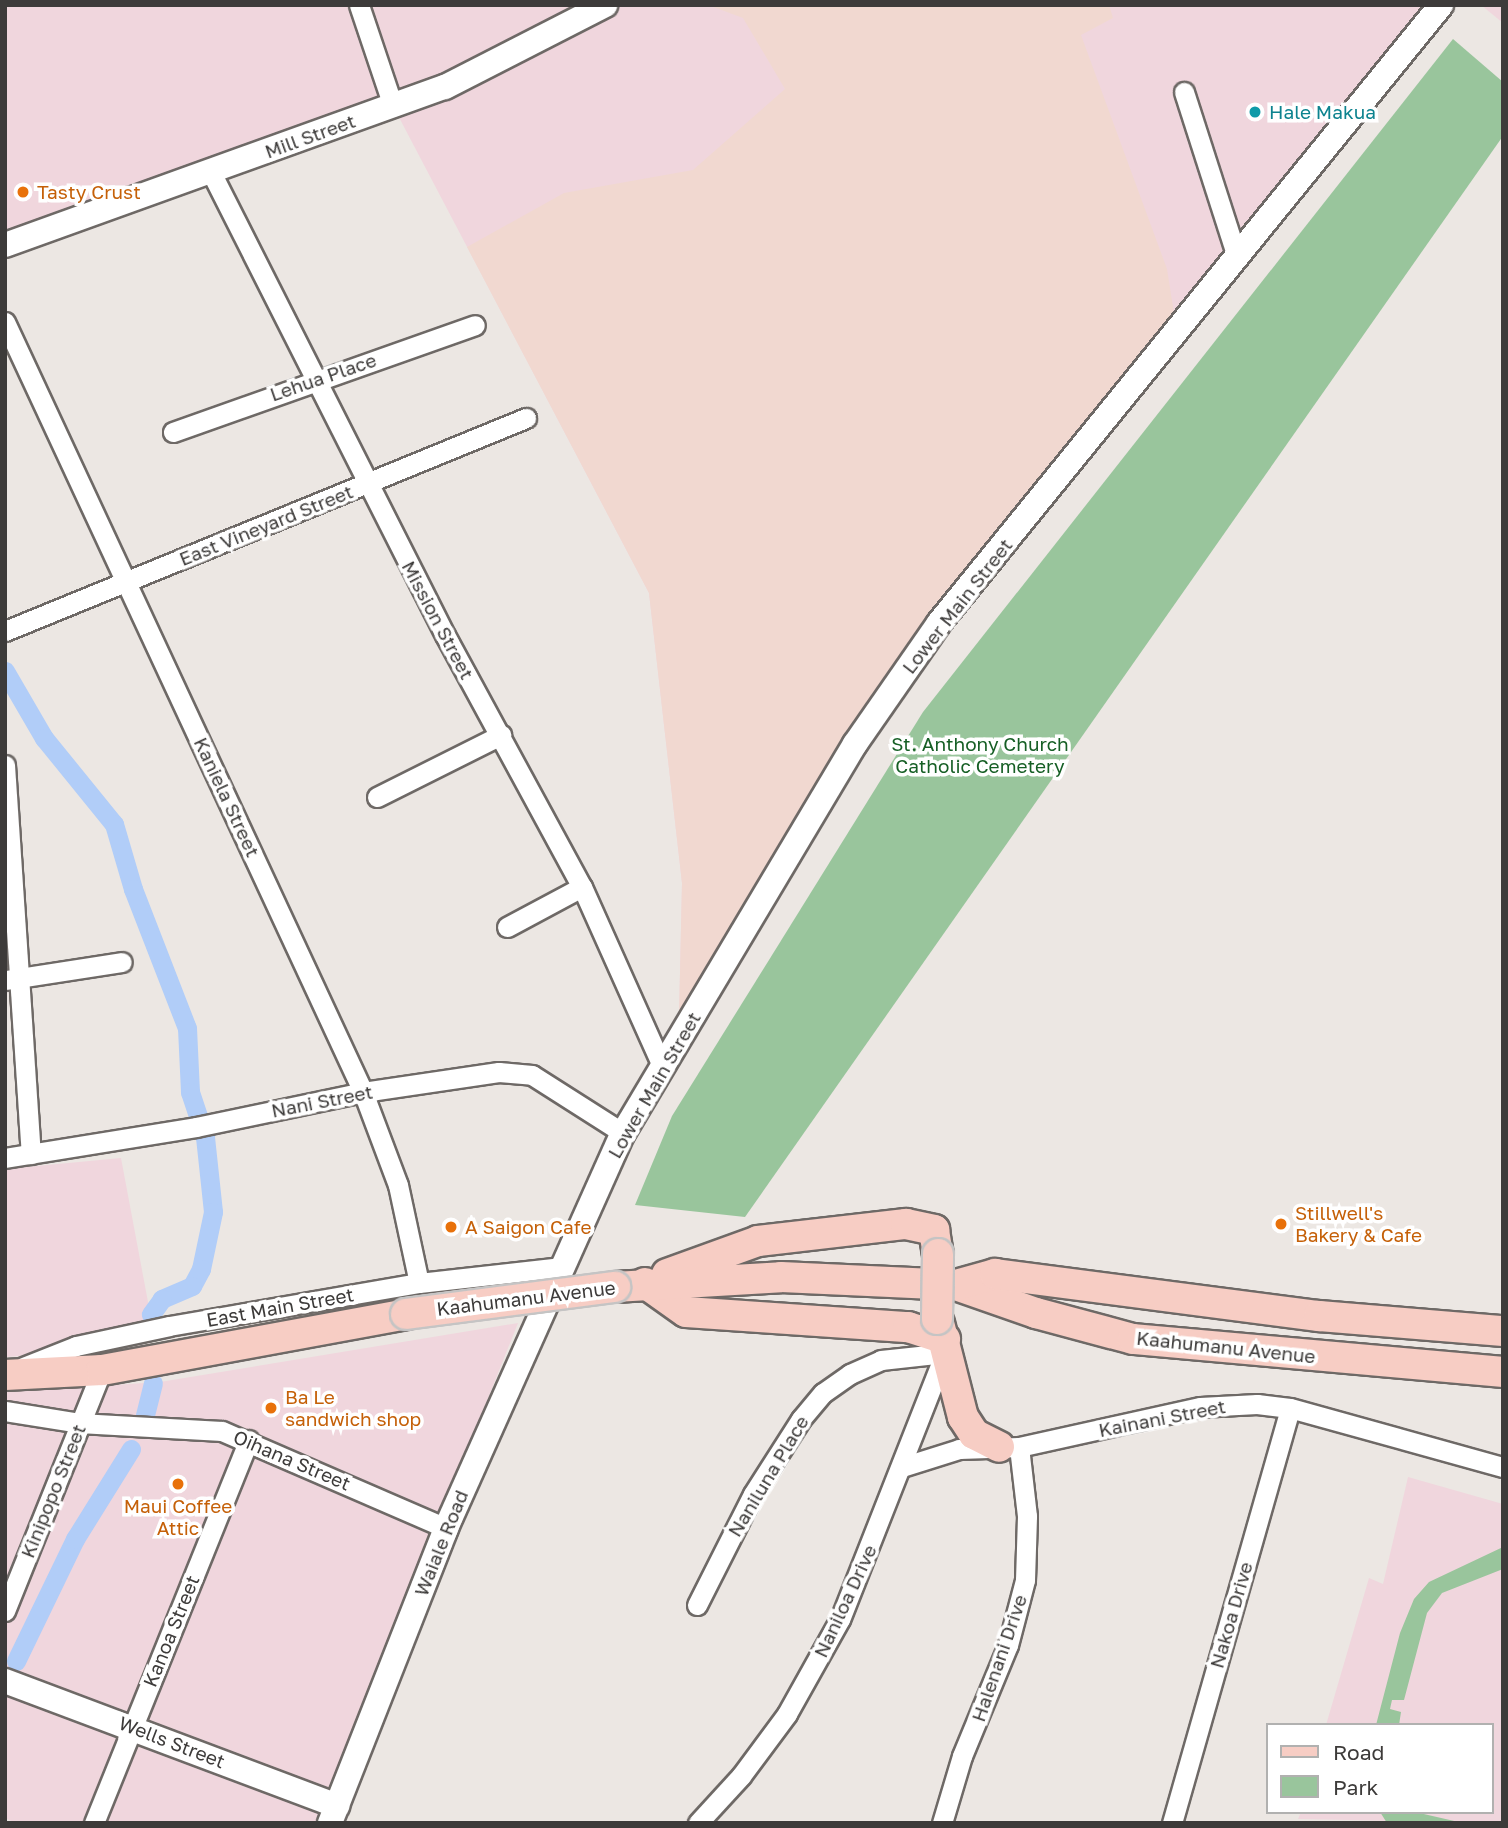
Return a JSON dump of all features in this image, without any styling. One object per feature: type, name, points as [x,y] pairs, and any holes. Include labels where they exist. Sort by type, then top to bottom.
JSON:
[{"type":"main road","points":[[645,1283],[758,1241],[916,1223],[934,1230],[938,1250],[943,1337],[968,1428],[1009,1447]]},
{"type":"main road","name":"Kaahumanu Avenue","points":[[956,1284],[995,1274],[1226,1303],[1503,1331]]},
{"type":"main road","name":"Kaahumanu Avenue","points":[[102,1370],[406,1314],[645,1283],[782,1277],[956,1284],[1100,1332],[1173,1344],[1503,1372]]},
{"type":"main road","points":[[645,1283],[686,1312],[908,1327],[943,1337]]},
{"type":"main road","points":[[1173,1344],[1195,1338],[1226,1303],[1239,1336],[1258,1351]]},
{"type":"main road","name":"East Main Street","points":[[5,1375],[102,1370]]},
{"type":"street","points":[[359,5],[393,106]]},
{"type":"street","name":"Mill Street","points":[[5,245],[393,106],[510,57],[605,5]]},
{"type":"street","name":"Lower Main Street","points":[[562,1267],[623,1133],[855,744],[939,623],[1441,5]]},
{"type":"street","points":[[1184,92],[1237,257]]},
{"type":"street","name":"Mission Street","points":[[211,172],[367,484],[582,887],[663,1068]]},
{"type":"street","name":"Kaniela Street","points":[[5,322],[363,1091],[398,1185],[419,1283]]},
{"type":"street","name":"Lehua Place","points":[[173,432],[314,379],[475,325]]},
{"type":"street","name":"East Vineyard Street","points":[[5,631],[526,418]]},
{"type":"street","points":[[377,797],[501,735]]},
{"type":"street","points":[[5,765],[12,979],[31,1154]]},
{"type":"street","points":[[507,927],[582,887]]},
{"type":"street","points":[[12,979],[122,962]]},
{"type":"street","name":"Nani Street","points":[[5,1158],[202,1125],[363,1091],[523,1072],[563,1091],[623,1133]]},
{"type":"street","name":"East Main Street","points":[[5,1375],[89,1343],[419,1283],[562,1267]]},
{"type":"street","name":"Waiale Road","points":[[334,1814],[446,1528],[562,1267]]},
{"type":"street","name":"Naniloa Drive","points":[[698,1823],[741,1776],[787,1714],[839,1619],[902,1467],[943,1337]]},
{"type":"street","name":"Naniluna Place","points":[[697,1605],[753,1494],[801,1419],[823,1393],[850,1374],[943,1337]]},
{"type":"street","name":"Kinipopo Street","points":[[5,1611],[102,1370]]},
{"type":"street","name":"Kainani Street","points":[[902,1467],[939,1452],[1009,1447],[1200,1407],[1290,1408],[1503,1467]]},
{"type":"street","name":"Nakoa Drive","points":[[1172,1823],[1290,1408]]},
{"type":"street","name":"Oihana Street","points":[[5,1411],[79,1423],[222,1431],[249,1440],[446,1528]]},
{"type":"street","name":"Kanoa Street","points":[[94,1823],[249,1440]]},
{"type":"street","name":"Halenani Drive","points":[[942,1823],[962,1756],[1008,1645],[1026,1580],[1027,1516],[1009,1447]]},
{"type":"street","name":"Wells Street","points":[[5,1681],[132,1726],[334,1814]]},
{"type":"shaded area","points":[[5,5],[1435,5],[938,622],[679,1017],[682,883],[649,593],[393,106],[5,245]]},
{"type":"shaded area","points":[[708,5],[1109,5],[1113,18],[1081,35],[1167,269],[1176,326],[938,622],[679,1017],[682,883],[649,593],[467,247],[564,193],[693,170],[785,89],[743,18]]},
{"type":"shaded area","points":[[1481,5],[1503,5],[1503,23]]},
{"type":"shaded area","points":[[121,1158],[154,1334],[94,1351],[5,1357],[5,1169]]},
{"type":"shaded area","points":[[518,1323],[319,1823],[16,1823],[5,1818],[5,1392],[160,1382]]},
{"type":"shaded area","points":[[1408,1477],[1503,1504],[1503,1823],[1298,1819],[1300,1814],[1494,1814],[1494,1723],[1327,1723],[1369,1578],[1383,1584]]},
{"type":"green space","name":"St. Anthony Church Catholic Cemetery","points":[[1453,39],[1503,82],[1503,136],[745,1217],[635,1205],[672,1116],[923,712]]},
{"type":"green space","points":[[1503,1547],[1503,1569],[1442,1593],[1427,1613],[1404,1700],[1392,1700],[1390,1709],[1401,1712],[1399,1723],[1377,1723],[1400,1633],[1414,1599],[1429,1582]]},
{"type":"green space","points":[[1381,1814],[1424,1814],[1463,1823],[1387,1823]]},
{"type":"waterway","points":[[5,671],[44,738],[114,824],[133,889],[187,1028],[190,1092],[205,1137],[213,1212],[201,1269],[192,1286],[162,1299],[151,1314]]},
{"type":"waterway","points":[[144,1419],[153,1383]]},
{"type":"waterway","points":[[16,1661],[75,1539],[131,1449]]},
{"type":"place","name":"Hale Makua","points":[[1255,112]]},
{"type":"place","name":"Tasty Crust","points":[[23,192]]},
{"type":"place","name":"Stillwell's Bakery & Cafe","points":[[1281,1224]]},
{"type":"place","name":"A Saigon Cafe","points":[[451,1227]]},
{"type":"place","name":"Ba Le sandwich shop","points":[[271,1408]]},
{"type":"place","name":"Maui Coffee Attic","points":[[178,1484]]}]
